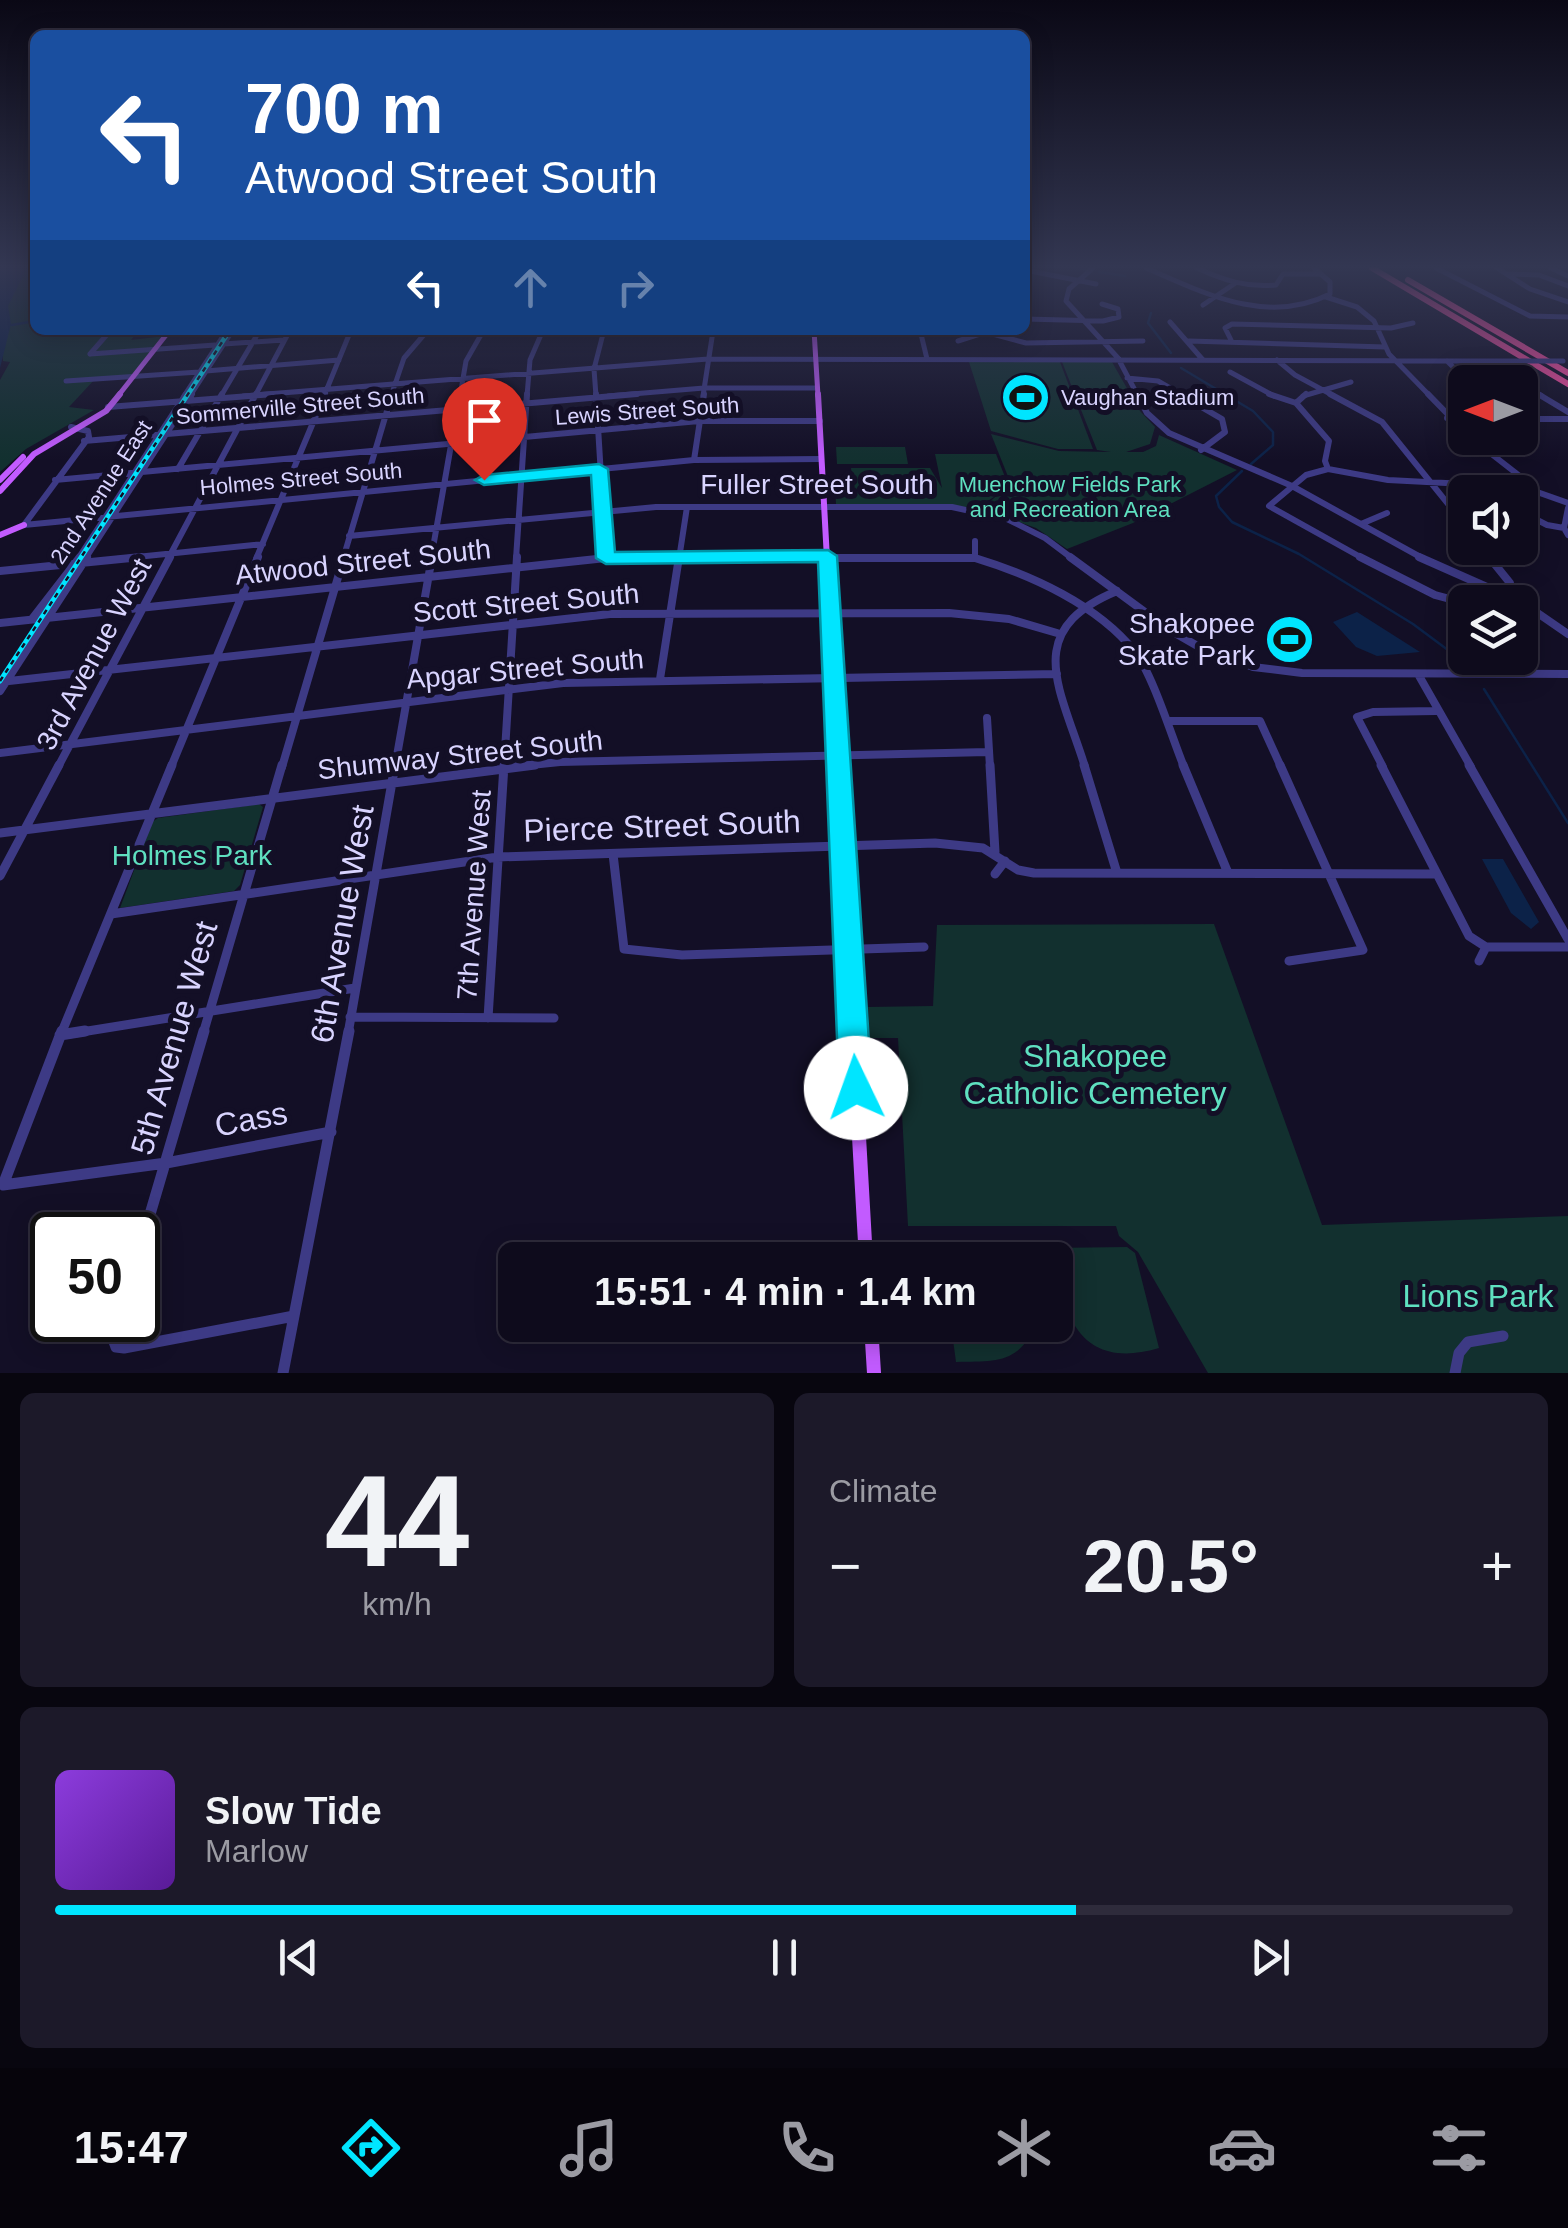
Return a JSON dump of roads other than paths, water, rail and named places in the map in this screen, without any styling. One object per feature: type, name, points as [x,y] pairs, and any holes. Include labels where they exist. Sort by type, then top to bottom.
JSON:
[{"type":"highway","points":[[1480,332],[1568,384]]},
{"type":"highway","points":[[1497,332],[1568,373]]},
{"type":"main road","points":[[2,483],[12,466],[108,407],[166,335]]},
{"type":"main road","points":[[815,335],[865,1242]]},
{"type":"main road","points":[[2,483],[34,454],[71,430]]},
{"type":"main road","points":[[0,535],[24,525]]},
{"type":"main road","points":[[871,1342],[874,1373]]},
{"type":"street","points":[[1094,332],[1106,344],[1157,423],[1201,450],[1292,486],[1433,564],[1482,585]]},
{"type":"street","points":[[1180,332],[1204,360]]},
{"type":"street","points":[[1227,332],[1231,340]]},
{"type":"street","points":[[1380,332],[1385,347],[1447,418]]},
{"type":"street","points":[[107,335],[90,354],[284,340]]},
{"type":"street","name":"2nd Avenue East","points":[[0,691],[168,435],[226,335]]},
{"type":"street","points":[[178,469],[257,335]]},
{"type":"street","name":"3rd Avenue West","points":[[0,876],[287,335]]},
{"type":"street","points":[[60,1036],[349,335]]},
{"type":"street","name":"5th Avenue West","points":[[151,1212],[394,384],[403,360],[424,335]]},
{"type":"street","name":"6th Avenue West","points":[[283,1373],[331,1132],[466,361],[481,335]]},
{"type":"street","name":"7th Avenue West","points":[[488,1018],[526,404],[530,360],[541,335]]},
{"type":"street","points":[[602,335],[594,369],[606,558]]},
{"type":"street","points":[[694,460],[711,335]]},
{"type":"street","points":[[921,335],[926,360]]},
{"type":"street","points":[[958,341],[971,335]]},
{"type":"street","points":[[995,335],[1026,343],[1143,341]]},
{"type":"street","points":[[1188,340],[1385,347]]},
{"type":"street","points":[[108,407],[708,359],[1565,361]]},
{"type":"street","points":[[66,381],[339,360]]},
{"type":"street","points":[[1278,360],[1289,372],[1382,422],[1448,504]]},
{"type":"street","points":[[1448,361],[1452,365]]},
{"type":"street","name":"2nd Avenue East","points":[[32,620],[203,372]]},
{"type":"street","points":[[1230,372],[1277,398],[1296,403],[1329,441],[1325,461],[1328,469]]},
{"type":"street","points":[[1126,378],[1163,382],[1222,419],[1226,432],[1201,450]]},
{"type":"street","points":[[1296,403],[1305,394],[1351,382]]},
{"type":"street","name":"Sommerville Street South","points":[[84,442],[704,388],[818,388]]},
{"type":"street","points":[[1538,395],[1568,415]]},
{"type":"street","points":[[1538,417],[1568,415]]},
{"type":"street","name":"Lewis Street South","points":[[55,480],[699,421],[820,421]]},
{"type":"street","points":[[24,525],[84,442],[83,435],[71,430]]},
{"type":"street","points":[[1492,455],[1517,475]]},
{"type":"street","name":"Holmes Street South","points":[[24,525],[694,460],[821,459]]},
{"type":"street","points":[[1448,483],[1378,479],[1328,469],[1312,472],[1269,506],[1404,581],[1448,598]]},
{"type":"street","points":[[1538,492],[1568,505],[1566,532],[1538,520]]},
{"type":"street","points":[[660,680],[687,507]]},
{"type":"street","name":"Fuller Street South","points":[[349,536],[687,507],[952,507],[1007,519],[1045,538],[1116,592],[1202,648],[1253,667],[1302,674],[1568,674]]},
{"type":"street","points":[[1362,524],[1387,513]]},
{"type":"street","points":[[975,541],[975,558]]},
{"type":"street","points":[[0,570],[263,544]]},
{"type":"street","name":"Atwood Street South","points":[[0,624],[606,558],[975,558],[1007,566],[1045,584],[1119,635],[1137,654],[1228,873]]},
{"type":"street","points":[[1496,565],[1510,585]]},
{"type":"street","points":[[1116,592],[1078,608],[1057,633],[1057,674],[1117,873]]},
{"type":"street","name":"Scott Street South","points":[[3,682],[610,614],[980,615],[1057,633]]},
{"type":"street","points":[[1538,615],[1568,634]]},
{"type":"street","name":"Apgar Street South","points":[[0,752],[509,688],[660,680],[1057,674]]},
{"type":"street","points":[[1418,674],[1568,940]]},
{"type":"street","points":[[1436,711],[1362,712],[1357,718],[1469,936],[1486,948],[1568,948]]},
{"type":"street","points":[[987,718],[995,852],[1005,861],[1034,873],[1438,874]]},
{"type":"street","points":[[1168,722],[1260,721],[1363,950],[1289,961]]},
{"type":"street","name":"Shumway Street South","points":[[0,833],[506,766],[988,752]]},
{"type":"street","name":"Pierce Street South","points":[[111,914],[498,856],[935,843],[995,852]]},
{"type":"street","points":[[613,854],[624,949],[682,955],[924,947]]},
{"type":"street","points":[[995,874],[1005,861]]},
{"type":"street","points":[[1480,961],[1486,948]]},
{"type":"street","points":[[60,1036],[355,988]]},
{"type":"street","points":[[350,1017],[554,1018]]},
{"type":"street","name":"Cass","points":[[60,1036],[3,1185],[166,1163],[331,1132]]},
{"type":"street","points":[[160,1341],[294,1316]]},
{"type":"street","points":[[1455,1373],[1459,1349],[1464,1343],[1475,1336],[1504,1336]]},
{"type":"street","points":[[114,1342],[116,1347],[124,1348],[156,1342]]},
{"type":"water","points":[[0,332],[9,332],[0,368]]},
{"type":"water","points":[[1357,612],[1420,652],[1377,656],[1356,647],[1333,622]]},
{"type":"water","points":[[1482,859],[1503,859],[1539,922],[1531,929],[1511,913]]},
{"type":"waterway","points":[[1155,332],[1171,353]]},
{"type":"waterway","points":[[1181,368],[1253,411],[1273,432],[1273,445],[1251,464]]},
{"type":"waterway","points":[[1242,471],[1216,496],[1219,507],[1232,522],[1299,554],[1448,650]]},
{"type":"waterway","points":[[1484,689],[1568,823]]},
{"type":"railway","points":[[0,681],[227,335]]},
{"type":"place","name":"Vaughan Stadium","points":[[1026,397]]},
{"type":"place","name":"Shakopee Skate Park","points":[[1290,639]]},
{"type":"park label","name":"Muenchow Fields Park and Recreation Area","points":[[1070,496]]},
{"type":"park label","name":"Holmes Park","points":[[192,855]]},
{"type":"park label","name":"Shakopee Catholic Cemetery","points":[[1095,1074]]},
{"type":"park label","name":"Lions Park","points":[[1478,1296]]}]
